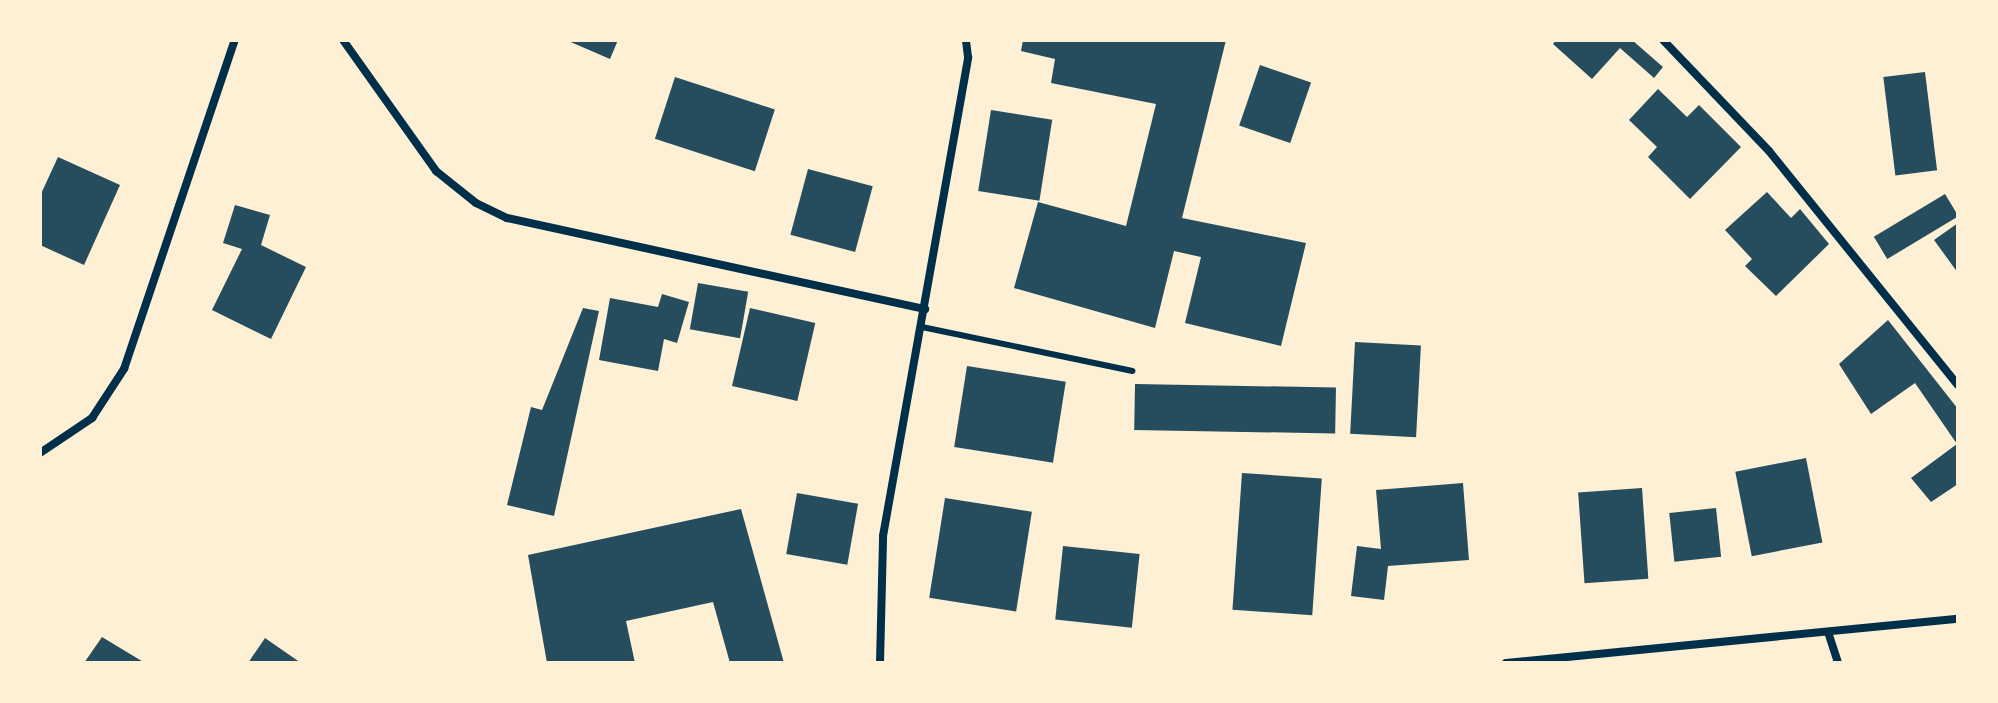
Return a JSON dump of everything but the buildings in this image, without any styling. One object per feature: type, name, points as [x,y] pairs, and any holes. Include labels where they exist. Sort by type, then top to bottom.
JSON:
[{"type":"street","points":[[40,453],[92,418],[124,369],[235,40]]},
{"type":"street","points":[[343,40],[436,171],[476,203],[507,218],[925,309]]},
{"type":"street","points":[[880,663],[883,536],[922,327],[966,40]]},
{"type":"street","points":[[1663,40],[1769,151],[1958,385]]},
{"type":"street","points":[[1506,663],[1829,635],[1958,619]]},
{"type":"street","points":[[1829,635],[1838,663]]},
{"type":"lane","points":[[922,327],[1132,371]]}]
